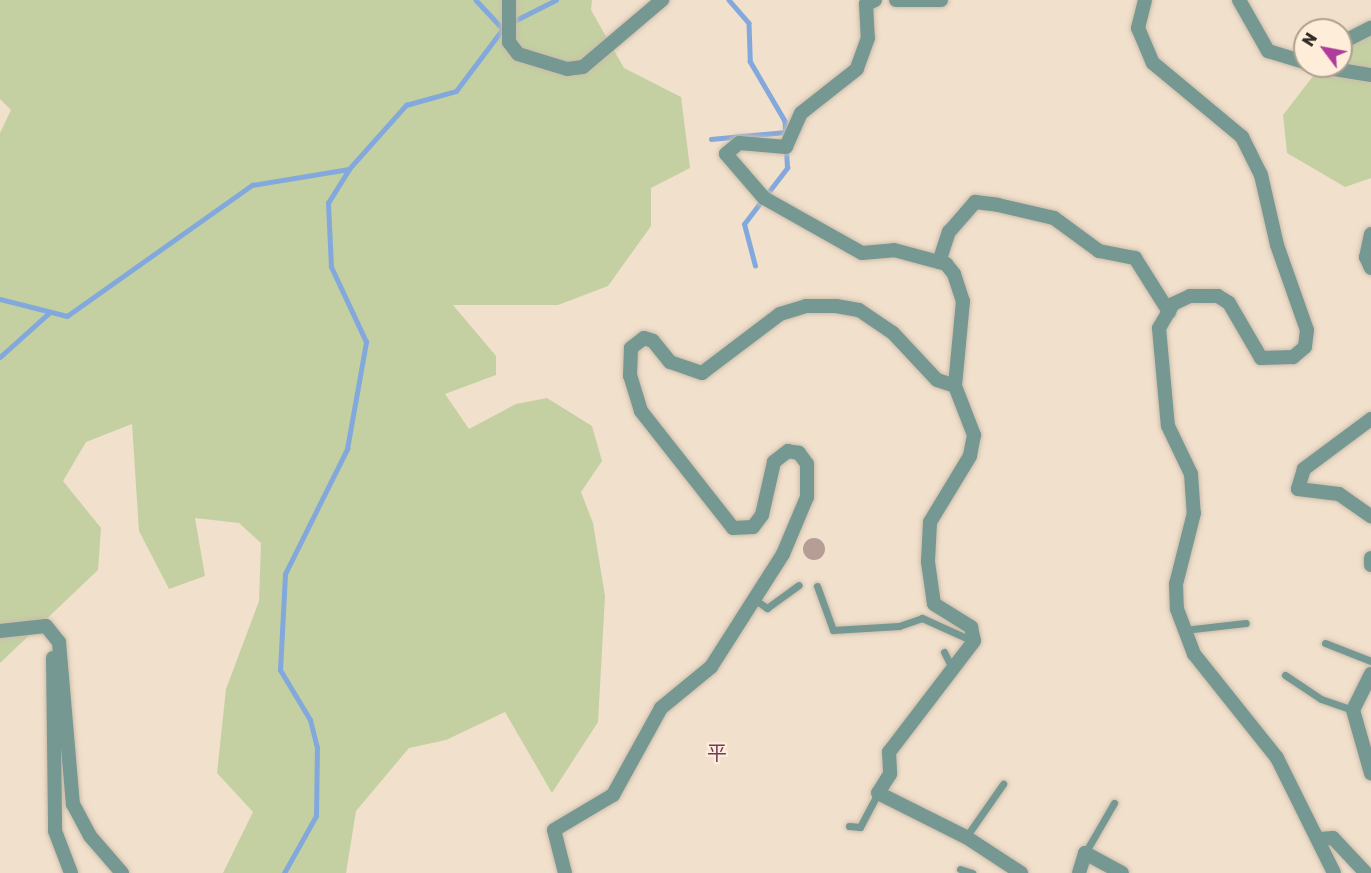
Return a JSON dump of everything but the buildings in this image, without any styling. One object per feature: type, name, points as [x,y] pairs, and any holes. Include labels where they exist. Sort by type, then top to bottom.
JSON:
[{"type":"street","points":[[509,6],[509,36],[518,54],[537,63],[582,67],[662,0]]},
{"type":"street","points":[[875,0],[866,4],[868,38],[857,69],[801,113],[786,147],[739,143],[726,154],[764,198],[862,253],[894,250],[939,262],[954,274],[963,301],[955,386],[974,435],[970,456],[930,522],[928,562],[934,604],[971,627],[974,641],[951,674],[889,752],[890,774],[878,793],[966,837],[1021,873]]},
{"type":"street","points":[[896,0],[941,0]]},
{"type":"street","points":[[1145,0],[1138,28],[1153,63],[1242,137],[1261,175],[1277,245],[1307,330],[1305,347],[1293,357],[1261,358],[1229,303],[1218,296],[1190,296],[1168,312],[1159,328],[1160,381],[1168,426],[1191,474],[1194,513],[1176,584],[1184,630],[1194,654],[1277,758],[1320,838],[1319,849],[1334,873]]},
{"type":"street","points":[[1239,0],[1268,51],[1293,58]]},
{"type":"street","points":[[1353,37],[1371,28]]},
{"type":"street","points":[[1353,72],[1371,75]]},
{"type":"street","points":[[939,262],[949,232],[975,202],[998,205],[1054,218],[1099,251],[1135,258],[1168,312]]},
{"type":"street","points":[[1371,234],[1366,257],[1371,268]]},
{"type":"street","points":[[565,873],[554,830],[613,795],[661,708],[711,667],[783,554],[807,497],[807,464],[799,453],[780,455],[762,515],[753,527],[733,528],[641,411],[629,366],[637,341],[653,341],[670,362],[702,373],[780,314],[807,306],[836,306],[859,310],[893,333],[937,380],[955,386]]},
{"type":"street","points":[[1371,419],[1304,469],[1298,489],[1339,494],[1371,516]]},
{"type":"street","points":[[1371,558],[1371,565]]},
{"type":"street","points":[[0,631],[46,626],[59,642],[73,804],[90,836],[122,873]]},
{"type":"street","points":[[53,635],[55,831],[71,873]]},
{"type":"street","points":[[1370,682],[1353,710],[1371,773]]},
{"type":"street","points":[[1320,838],[1332,838],[1366,873]]},
{"type":"street","points":[[1079,873],[1085,853],[1122,873]]},
{"type":"lane","points":[[754,599],[767,608],[799,585]]},
{"type":"lane","points":[[817,586],[834,630],[899,626],[922,618],[974,641]]},
{"type":"lane","points":[[1184,630],[1246,623]]},
{"type":"lane","points":[[1325,643],[1371,661]]},
{"type":"lane","points":[[944,652],[952,664],[951,674]]},
{"type":"lane","points":[[1285,675],[1321,699],[1353,710]]},
{"type":"lane","points":[[966,837],[1003,784]]},
{"type":"lane","points":[[849,826],[860,827],[878,793]]},
{"type":"lane","points":[[1085,853],[1114,803]]},
{"type":"lane","points":[[960,869],[972,873]]},
{"type":"green space","points":[[0,0],[592,0],[591,10],[624,68],[681,97],[690,168],[651,188],[651,226],[608,286],[558,305],[453,305],[496,356],[496,375],[445,394],[469,429],[516,404],[547,398],[592,426],[602,461],[581,492],[593,523],[605,596],[598,722],[552,793],[505,712],[446,740],[409,748],[356,811],[346,873],[223,873],[253,812],[217,773],[226,689],[259,601],[261,543],[239,523],[195,518],[205,576],[169,589],[139,531],[132,424],[86,442],[63,481],[101,528],[98,570],[0,663],[0,133],[11,110],[0,99]]},
{"type":"green space","points":[[1371,31],[1371,178],[1345,187],[1287,153],[1283,115],[1312,78],[1353,78],[1353,36]]},
{"type":"waterway","points":[[476,0],[503,29]]},
{"type":"waterway","points":[[512,22],[556,0]]},
{"type":"waterway","points":[[729,0],[749,23],[750,61],[785,121],[786,136]]},
{"type":"waterway","points":[[0,299],[67,316],[252,185],[349,169],[406,105],[456,91],[502,30]]},
{"type":"waterway","points":[[711,139],[786,132]]},
{"type":"waterway","points":[[755,266],[744,224],[787,168],[786,147]]},
{"type":"waterway","points":[[284,873],[316,816],[317,748],[310,720],[280,670],[285,574],[347,449],[366,342],[331,267],[328,203],[349,169]]},
{"type":"waterway","points":[[0,357],[50,312]]},
{"type":"district","name":"平","points":[[717,752]]}]
